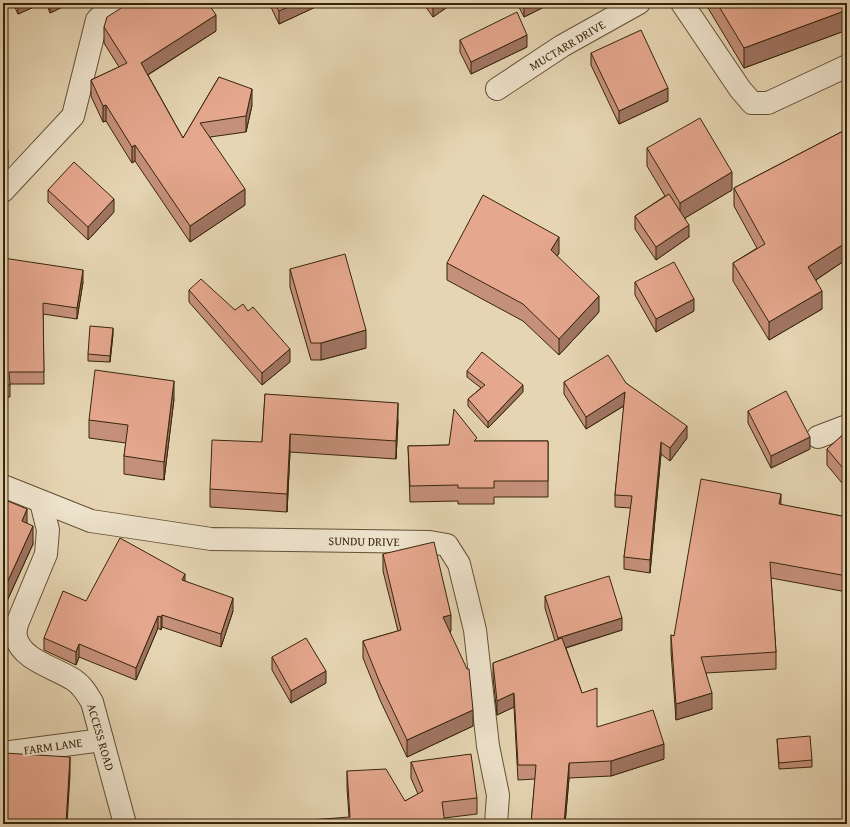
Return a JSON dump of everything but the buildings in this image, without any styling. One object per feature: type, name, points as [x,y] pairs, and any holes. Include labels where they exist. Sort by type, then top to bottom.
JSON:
[{"type":"street","points":[[3,191],[73,116],[98,20],[114,3]]},
{"type":"street","name":"MUCTARR DRIVE","points":[[496,89],[562,46],[639,3]]},
{"type":"street","points":[[682,3],[740,89],[752,103],[768,103],[847,66]]},
{"type":"street","points":[[818,437],[847,426]]},
{"type":"street","name":"SUNDU DRIVE","points":[[3,486],[91,521],[211,539],[430,542],[447,545],[459,564],[475,630],[488,746],[498,795],[496,824]]},
{"type":"street","name":"ACCESS ROAD","points":[[41,502],[48,530],[46,554],[17,624],[15,635],[20,647],[29,656],[76,681],[86,690],[92,702],[125,824]]},
{"type":"street","name":"FARM LANE","points":[[3,753],[102,740]]}]
